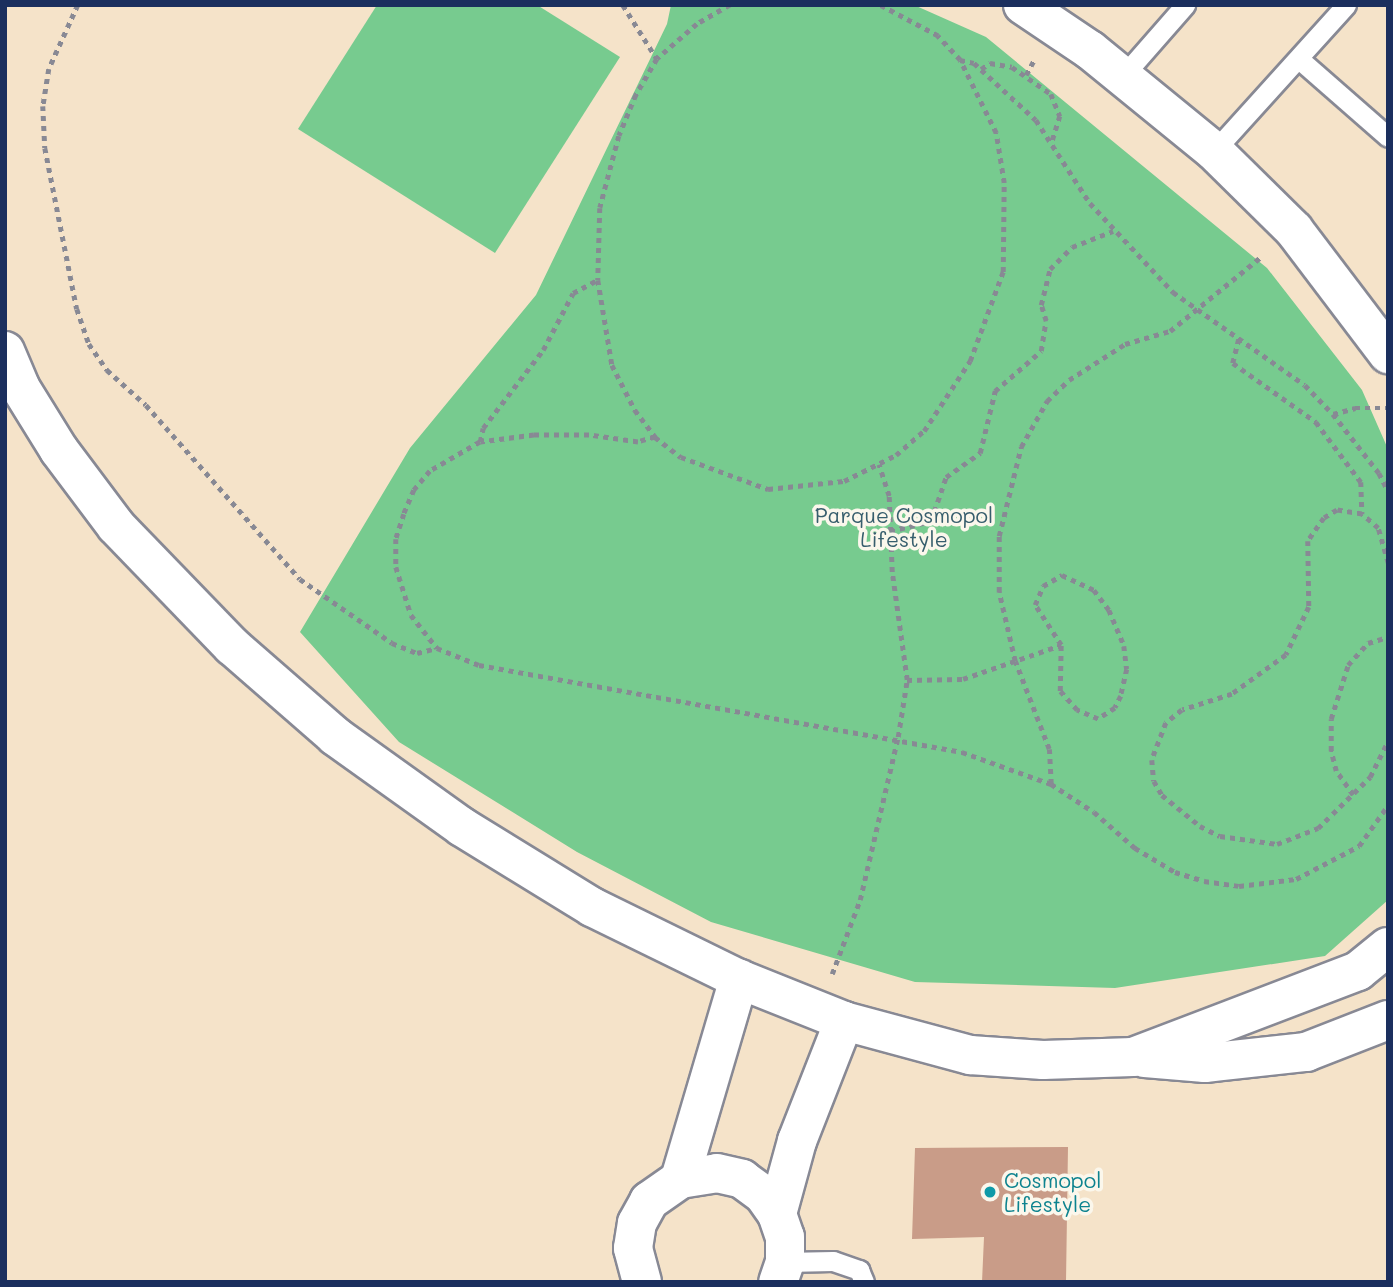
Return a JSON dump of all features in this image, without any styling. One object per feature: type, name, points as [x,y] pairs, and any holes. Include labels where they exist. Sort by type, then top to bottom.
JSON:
[{"type":"street","points":[[1023,5],[1122,76],[1214,151],[1376,312],[1388,354]]},
{"type":"street","points":[[5,351],[20,387],[59,450],[116,526],[232,646],[335,736],[462,827],[592,907],[739,979],[831,1016],[970,1055],[1043,1060],[1133,1057],[1205,1063],[1251,1060],[1306,1052],[1388,1020]]},
{"type":"street","points":[[1133,1057],[1358,971],[1388,947]]},
{"type":"street","points":[[680,1179],[739,979]]},
{"type":"street","points":[[777,1214],[831,1016]]},
{"type":"street","points":[[642,1282],[633,1248],[637,1223],[649,1200],[680,1179],[717,1173],[742,1179],[763,1194],[777,1214],[785,1237],[781,1272]]},
{"type":"lane","points":[[1122,76],[1185,5]]},
{"type":"lane","points":[[1214,151],[1346,5]]},
{"type":"lane","points":[[1299,58],[1388,137]]},
{"type":"lane","points":[[781,1272],[833,1261],[859,1270],[864,1282]]},
{"type":"path","points":[[78,5],[49,69],[43,106],[45,148],[78,309],[89,344],[107,370],[146,405],[300,579],[392,643],[416,653],[437,648]]},
{"type":"path","points":[[623,5],[657,59]]},
{"type":"path","points":[[730,5],[697,24],[657,59],[619,135],[600,208],[598,280],[612,365],[635,410],[656,436],[681,457],[768,489],[844,481],[878,465],[924,431],[955,390],[994,304],[1003,272],[1004,183],[996,133],[960,60],[938,36],[880,5]]},
{"type":"path","points":[[960,60],[981,69],[1036,120],[1113,231],[1198,311],[1295,377],[1333,414],[1379,472],[1388,491]]},
{"type":"path","points":[[981,69],[990,63],[1012,66],[1051,93],[1060,116],[1052,142]]},
{"type":"path","points":[[1051,784],[1049,749],[1015,661],[999,592],[999,536],[1021,447],[1047,401],[1077,373],[1125,344],[1170,331],[1198,311],[1294,230]]},
{"type":"path","points":[[890,531],[931,521],[946,477],[980,453],[995,391],[1041,351],[1046,321],[1041,306],[1050,270],[1072,247],[1113,231]]},
{"type":"path","points":[[480,442],[483,428],[543,350],[573,293],[598,280]]},
{"type":"path","points":[[1239,339],[1233,363],[1316,422],[1361,482],[1362,513]]},
{"type":"path","points":[[1333,414],[1355,408],[1388,408]]},
{"type":"path","points":[[656,436],[638,442],[589,435],[534,435],[480,442],[430,471],[414,490],[397,539],[396,567],[411,615],[437,648],[479,665],[898,737],[962,751],[1051,784],[1175,872],[1238,886],[1296,879],[1346,855],[1367,836],[1388,805]]},
{"type":"path","points":[[831,1016],[898,737],[907,680],[896,613],[889,496],[878,465]]},
{"type":"path","points":[[1388,563],[1378,528],[1362,513],[1337,510],[1316,526],[1308,541],[1309,607],[1286,655],[1232,694],[1182,710],[1166,723],[1152,760],[1154,781],[1162,795],[1200,826],[1220,836],[1277,845],[1296,840],[1318,828],[1353,795],[1379,764],[1388,741]]},
{"type":"path","points":[[1062,575],[1094,590],[1109,610],[1125,646],[1127,669],[1121,696],[1107,715],[1089,717],[1068,703],[1060,691],[1061,645],[1035,605],[1043,586],[1062,575]]},
{"type":"path","points":[[1353,795],[1336,771],[1331,751],[1331,719],[1348,665],[1368,643],[1388,636]]},
{"type":"path","points":[[907,680],[963,679],[1061,645]]},
{"type":"green space","points":[[377,5],[537,5],[620,57],[495,253],[298,129]]},
{"type":"green space","name":"Parque Cosmopol Lifestyle","points":[[671,5],[914,5],[986,37],[1267,268],[1362,390],[1388,449],[1388,900],[1325,956],[1115,988],[915,982],[711,922],[577,852],[399,742],[300,632],[410,448],[536,295],[667,24]]},
{"type":"building","name":"Cosmopol Lifestyle","points":[[1068,1147],[1066,1282],[982,1282],[984,1237],[912,1239],[915,1148]]},
{"type":"place","name":"Cosmopol Lifestyle","points":[[990,1192]]}]
